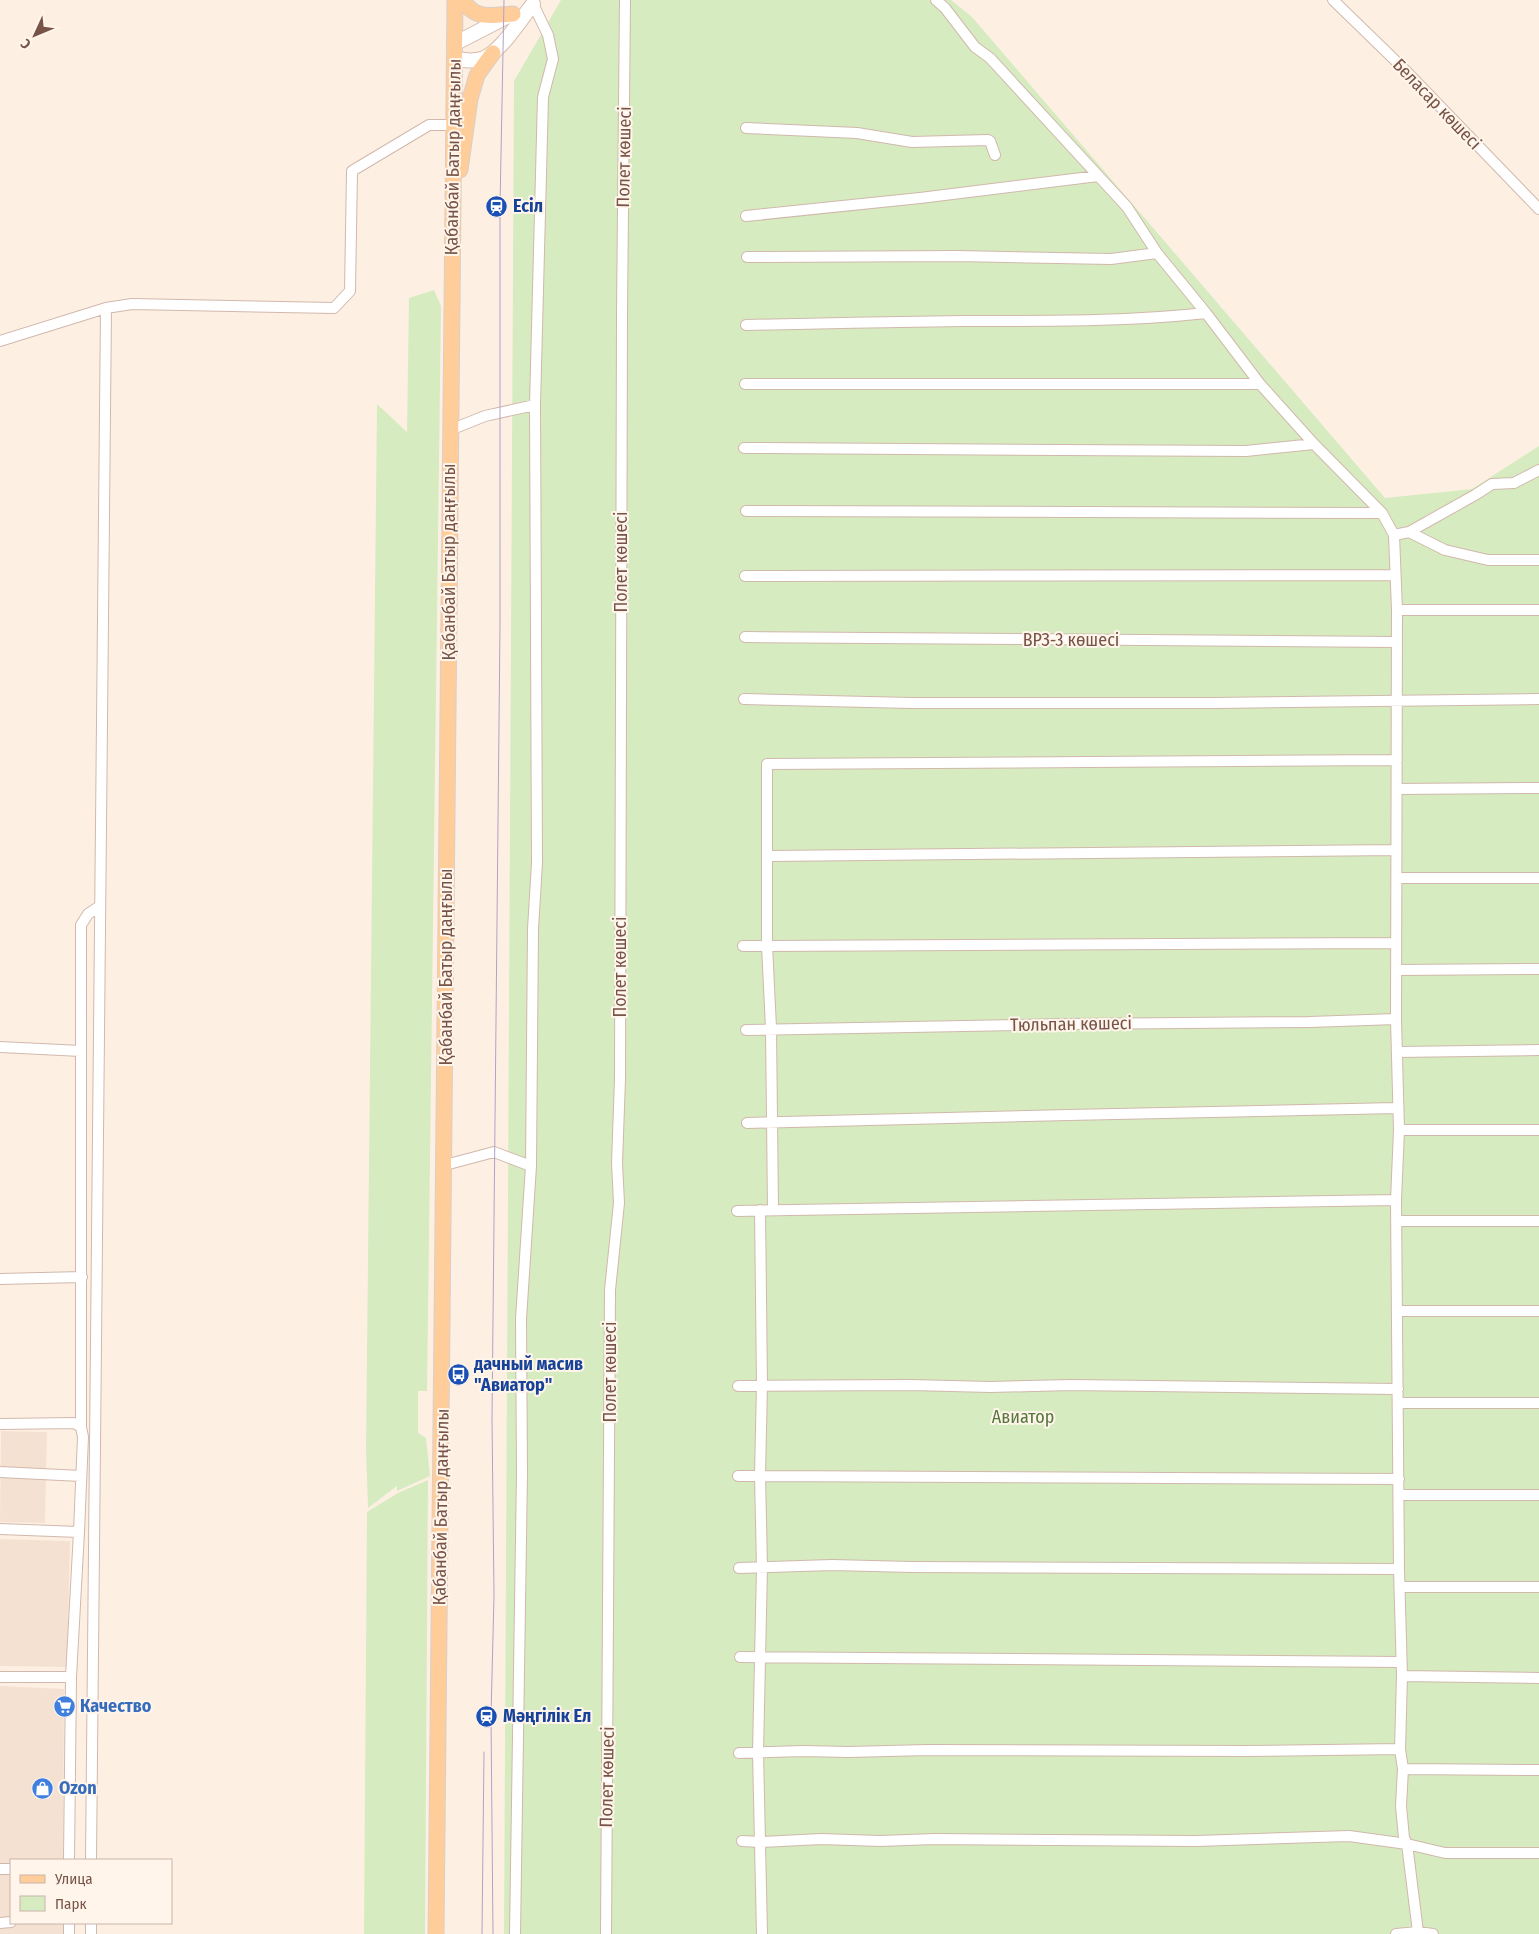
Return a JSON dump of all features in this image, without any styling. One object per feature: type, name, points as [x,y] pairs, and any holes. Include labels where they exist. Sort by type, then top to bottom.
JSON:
[{"type":"main road","name":"Қабанбай Батыр даңғылы","points":[[436,1934],[445,1165],[454,0]]},
{"type":"main road","points":[[463,0],[467,7],[482,16],[513,14]]},
{"type":"main road","points":[[452,240],[470,100],[476,75],[494,53]]},
{"type":"street","name":"Полет көшесі","points":[[606,1934],[610,1290],[619,1203],[617,1163],[620,1079],[622,314],[625,0]]},
{"type":"street","points":[[936,0],[945,8],[975,47],[990,58],[1127,207],[1158,253],[1260,384],[1314,444],[1382,512],[1394,535],[1397,610],[1396,1019],[1399,1130],[1396,1200],[1400,1495],[1399,1569],[1402,1676],[1400,1749],[1403,1770],[1401,1806],[1404,1838],[1407,1844],[1418,1932]]},
{"type":"street","name":"Беласар көшесі","points":[[1333,0],[1404,69],[1539,210]]},
{"type":"street","points":[[535,2],[494,53],[480,59],[468,61],[454,51],[513,14],[535,2]]},
{"type":"street","points":[[515,1934],[522,1473],[521,1319],[531,1166],[534,929],[537,863],[535,405],[543,97],[552,59],[548,35],[535,2]]},
{"type":"street","points":[[0,341],[106,308],[132,304],[334,308],[350,291],[352,171],[429,125],[452,125]]},
{"type":"street","points":[[746,128],[857,134],[912,142],[988,140],[995,155]]},
{"type":"street","points":[[746,216],[920,198],[1098,176]]},
{"type":"street","points":[[747,258],[958,256],[1111,259],[1158,253]]},
{"type":"street","points":[[91,1859],[106,308]]},
{"type":"street","points":[[746,325],[862,322],[1102,321],[1151,319],[1206,313]]},
{"type":"street","points":[[745,384],[1260,384]]},
{"type":"street","points":[[450,430],[485,416],[535,405]]},
{"type":"street","points":[[744,448],[1246,451],[1314,444]]},
{"type":"street","points":[[1394,535],[1409,532],[1492,484],[1514,483],[1539,470]]},
{"type":"street","points":[[746,511],[1382,512]]},
{"type":"street","points":[[1409,532],[1445,550],[1488,560],[1539,560]]},
{"type":"street","points":[[745,576],[1395,575]]},
{"type":"street","points":[[1397,610],[1539,610]]},
{"type":"street","name":"ВРЗ-3 көшесі","points":[[745,637],[1396,642]]},
{"type":"street","points":[[744,699],[911,703],[1216,703],[1539,699]]},
{"type":"street","points":[[773,1210],[771,1028],[767,945],[767,764],[1397,760]]},
{"type":"street","points":[[1397,788],[1539,788]]},
{"type":"street","points":[[768,856],[1396,850]]},
{"type":"street","points":[[1397,878],[1539,878]]},
{"type":"street","points":[[69,1859],[71,1677],[83,1437],[81,1427],[81,925],[88,914],[100,906]]},
{"type":"street","points":[[743,946],[1396,943]]},
{"type":"street","points":[[1396,970],[1539,969]]},
{"type":"street","name":"Тюльпан көшесі","points":[[746,1030],[771,1028],[1256,1023],[1396,1019]]},
{"type":"street","points":[[0,1046],[81,1051]]},
{"type":"street","points":[[1397,1052],[1539,1050]]},
{"type":"street","points":[[747,1124],[1397,1108]]},
{"type":"street","points":[[1399,1130],[1539,1130]]},
{"type":"street","points":[[445,1165],[494,1152],[531,1166]]},
{"type":"street","points":[[737,1211],[1396,1200]]},
{"type":"street","points":[[760,1210],[762,1567],[758,1752],[762,1934]]},
{"type":"street","points":[[1397,1221],[1539,1221]]},
{"type":"street","points":[[0,1279],[82,1277]]},
{"type":"street","points":[[1397,1311],[1539,1312]]},
{"type":"street","points":[[738,1386],[991,1388],[1071,1385],[1398,1388]]},
{"type":"street","points":[[1398,1403],[1539,1403]]},
{"type":"street","points":[[0,1424],[74,1423],[81,1427]]},
{"type":"street","points":[[0,1472],[81,1476]]},
{"type":"street","points":[[738,1476],[1399,1479]]},
{"type":"street","points":[[1400,1495],[1539,1495]]},
{"type":"street","points":[[0,1530],[79,1532]]},
{"type":"street","points":[[739,1568],[832,1565],[1399,1569]]},
{"type":"street","points":[[1400,1587],[1539,1587]]},
{"type":"street","points":[[740,1657],[1401,1662]]},
{"type":"street","points":[[1402,1676],[1539,1678]]},
{"type":"street","points":[[0,1677],[71,1677]]},
{"type":"street","points":[[739,1753],[1085,1749],[1244,1751],[1400,1749]]},
{"type":"street","points":[[1403,1770],[1539,1770]]},
{"type":"street","points":[[742,1841],[821,1839],[880,1841],[934,1839],[1196,1841],[1349,1836],[1407,1844],[1445,1852],[1539,1853]]},
{"type":"street","points":[[1396,1934],[1418,1932],[1433,1934]]},
{"type":"shaded area","points":[[1,1431],[47,1432],[45,1523],[0,1522]]},
{"type":"shaded area","points":[[0,1539],[70,1541],[67,1667],[0,1666]]},
{"type":"shaded area","points":[[0,1686],[64,1689],[63,1859],[10,1859],[10,1924],[63,1924],[63,1934],[0,1934]]},
{"type":"green space","name":"Авиатор","points":[[561,0],[951,0],[972,17],[1385,498],[1472,489],[1539,446],[1539,1934],[504,1934],[514,81]]},
{"type":"green space","points":[[434,290],[441,306],[427,1391],[418,1391],[418,1433],[426,1438],[430,1476],[397,1491],[397,1486],[368,1508],[366,1449],[377,404],[407,432],[409,298]]},
{"type":"green space","points":[[428,1480],[425,1934],[364,1934],[367,1512],[398,1493]]},
{"type":"tram line","points":[[493,1934],[491,1716],[494,1595],[492,1419],[500,624],[500,206],[504,0]]},
{"type":"tram line","points":[[482,1934],[484,1752]]},
{"type":"place","name":"Есіл","points":[[497,206]]},
{"type":"place","name":"дачный масив \"Авиатор\"","points":[[458,1374]]},
{"type":"place","name":"Качество","points":[[64,1706]]},
{"type":"place","name":"Мәңгілік Ел","points":[[487,1716]]},
{"type":"place","name":"Ozon","points":[[43,1788]]}]
